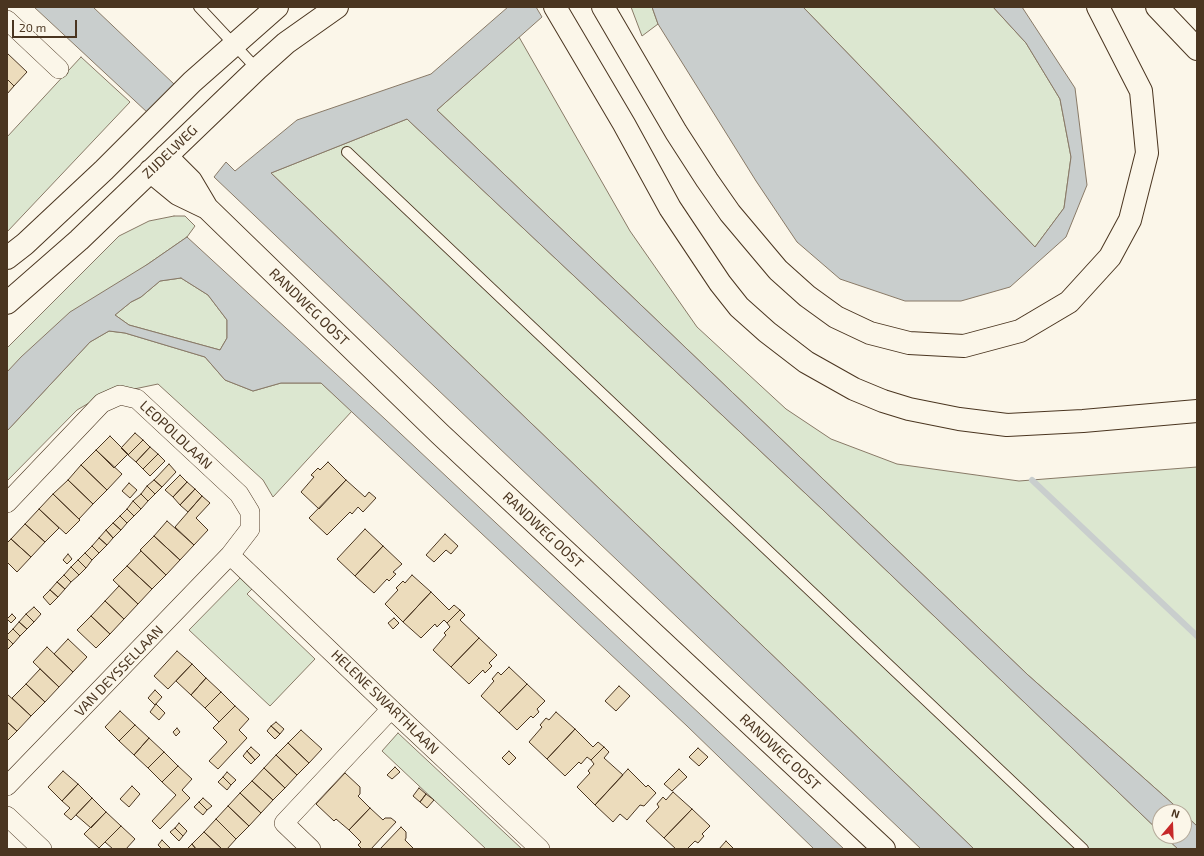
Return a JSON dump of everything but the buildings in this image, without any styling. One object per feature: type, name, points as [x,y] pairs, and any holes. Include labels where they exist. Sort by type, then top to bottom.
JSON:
[{"type":"main road","points":[[7,258],[25,244],[104,170],[151,122],[234,44],[276,7]]},
{"type":"main road","name":"ZIJDELWEG","points":[[7,303],[79,240],[257,68],[286,43],[337,7]]},
{"type":"main road","points":[[555,7],[670,208],[720,283],[739,307],[767,332],[806,362],[854,389],[883,401],[910,409],[959,419],[1007,425],[1083,421],[1197,411]]},
{"type":"main road","points":[[590,7],[629,54]]},
{"type":"main road","points":[[603,7],[629,54],[676,132],[730,213],[778,270],[807,296],[836,317],[870,333],[909,343],[964,346],[1020,331],[1069,302],[1110,257],[1130,220],[1147,153],[1141,91],[1098,7]]},
{"type":"main road","points":[[614,7],[629,54]]},
{"type":"main road","points":[[1156,7],[1197,49]]},
{"type":"main road","name":"RANDWEG OOST","points":[[170,152],[191,181],[207,208],[446,439],[884,849]]},
{"type":"main road","name":"RANDWEG OOST","points":[[150,171],[178,194],[207,208]]},
{"type":"street","points":[[7,20],[59,69]]},
{"type":"street","name":"LEOPOLDLAAN","points":[[7,503],[102,403],[120,395],[137,399],[239,494],[250,512],[250,528],[230,555]]},
{"type":"street","name":"HELENE SWARTHLAAN","points":[[230,555],[540,849]]},
{"type":"street","name":"VAN DEYSSELLAAN","points":[[7,786],[230,555]]},
{"type":"street","points":[[311,849],[284,823],[391,709]]},
{"type":"street","points":[[7,816],[42,849]]},
{"type":"lane","points":[[199,7],[257,68]]},
{"type":"lane","points":[[347,152],[1083,849]]},
{"type":"green space","points":[[631,7],[652,7],[658,24],[642,36]]},
{"type":"green space","points":[[803,7],[993,7],[1026,43],[1060,99],[1071,157],[1064,208],[1035,247]]},
{"type":"green space","points":[[519,37],[630,231],[697,327],[786,409],[831,439],[897,464],[1019,481],[1197,467],[1197,826],[1192,821],[1192,804],[1173,804],[1028,675],[437,110]]},
{"type":"green space","points":[[81,57],[130,102],[7,232],[7,137]]},
{"type":"green space","points":[[407,119],[822,509],[1152,824],[1152,844],[1173,844],[1178,849],[974,849],[271,173]]},
{"type":"green space","points":[[174,216],[185,216],[195,226],[187,237],[148,264],[7,372],[7,348],[119,236],[149,221]]},
{"type":"green space","points":[[181,278],[208,295],[227,320],[227,338],[220,350],[129,325],[115,315],[131,302],[141,297],[160,281]]},
{"type":"green space","points":[[109,331],[125,333],[205,357],[225,380],[253,391],[281,383],[321,383],[352,411],[273,497],[263,480],[158,384],[101,396],[77,410],[7,481],[7,431],[90,342]]},
{"type":"green space","points":[[241,577],[253,588],[247,594],[315,659],[270,706],[189,630]]},
{"type":"green space","points":[[398,733],[522,849],[486,849],[382,751]]},
{"type":"shaded area","points":[[34,7],[93,7],[175,85],[148,113]]},
{"type":"shaded area","points":[[508,7],[536,7],[542,17],[437,110],[1028,675],[1173,804],[1152,804],[1152,824],[822,509],[407,119],[271,173],[974,849],[921,849],[214,177],[226,162],[235,171],[297,120],[431,74]]},
{"type":"shaded area","points":[[652,7],[803,7],[1035,247],[1064,208],[1071,157],[1060,99],[1026,43],[993,7],[1022,7],[1075,88],[1087,185],[1066,237],[1010,287],[961,301],[905,301],[840,279],[797,242],[756,181],[658,24]]},
{"type":"shaded area","points":[[187,237],[385,419],[844,849],[814,849],[687,726],[321,383],[281,383],[253,391],[225,380],[205,357],[125,333],[109,331],[90,342],[7,431],[7,372],[21,357],[70,312],[148,264]],"holes":[[[181,278],[208,295],[227,320],[227,338],[220,350],[129,325],[115,315],[131,302],[141,297],[160,281]]]},
{"type":"shaded area","points":[[1192,821],[1197,826],[1197,849],[1178,849],[1173,844],[1192,844]]},
{"type":"waterway","points":[[1032,480],[1197,636]]}]
